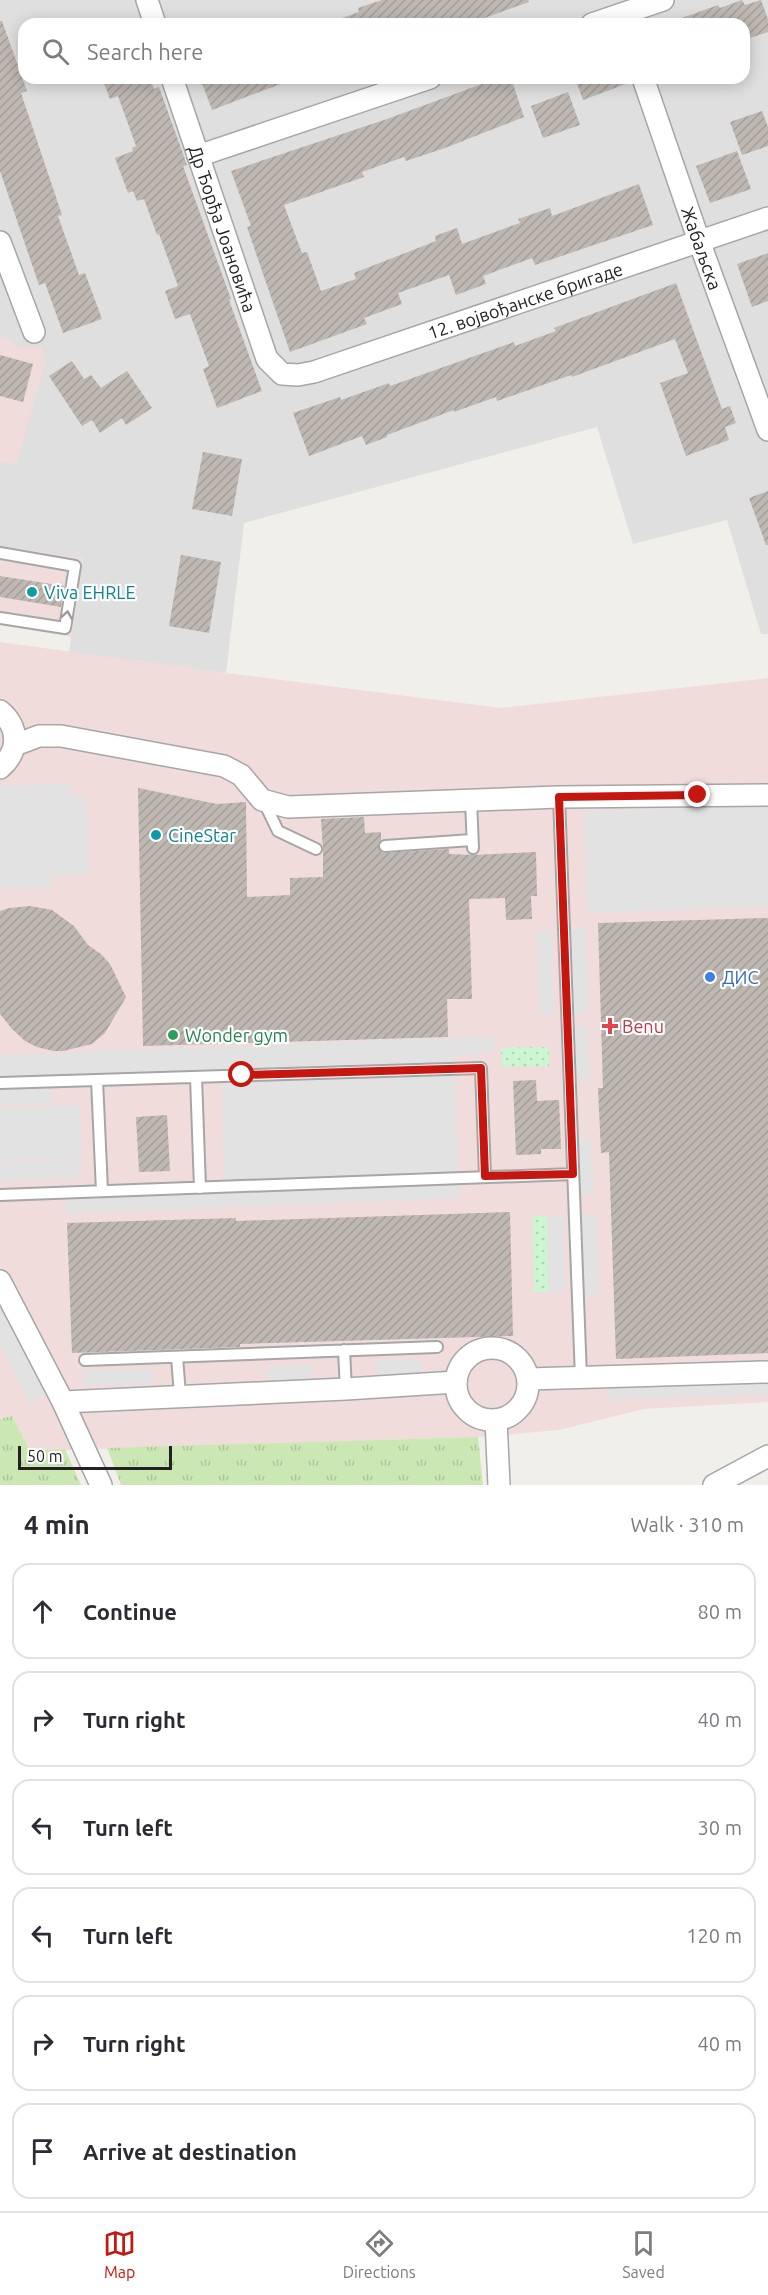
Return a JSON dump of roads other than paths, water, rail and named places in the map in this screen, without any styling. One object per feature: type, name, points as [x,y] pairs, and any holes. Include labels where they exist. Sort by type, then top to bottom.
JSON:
[{"type":"street","points":[[147,0],[152,18]]},
{"type":"street","points":[[621,13],[663,0]]},
{"type":"street","name":"Др Ђорђа Јоановића","points":[[174,84],[267,359],[282,374]]},
{"type":"street","points":[[198,156],[412,84]]},
{"type":"street","name":"Жабаљска","points":[[645,84],[766,424]]},
{"type":"street","name":"12. војвођанске бригаде","points":[[282,374],[298,375],[314,372],[768,218]]},
{"type":"street","points":[[0,242],[34,332]]},
{"type":"street","points":[[4,714],[61,736]]},
{"type":"street","points":[[0,768],[8,761],[15,745],[15,735],[4,714]]},
{"type":"street","points":[[15,745],[39,736],[61,736],[224,766],[241,775],[262,800],[288,807],[559,797],[768,795]]},
{"type":"street","points":[[0,1281],[63,1402],[101,1485]]},
{"type":"street","points":[[496,1348],[514,1355],[528,1379],[528,1391],[517,1411],[496,1420],[486,1420],[467,1410],[457,1392],[456,1382],[463,1364],[469,1357],[486,1349],[496,1348]]},
{"type":"street","points":[[528,1379],[768,1372]]},
{"type":"street","points":[[63,1402],[456,1382]]},
{"type":"street","points":[[496,1420],[499,1485]]},
{"type":"street","points":[[714,1485],[768,1456]]},
{"type":"lane","points":[[0,553],[75,566],[65,628],[0,618]]},
{"type":"lane","points":[[559,797],[581,1378]]},
{"type":"lane","points":[[262,800],[278,831],[316,849]]},
{"type":"lane","points":[[385,846],[473,844],[471,801]]},
{"type":"lane","points":[[0,1083],[481,1068],[485,1176]]},
{"type":"lane","points":[[196,1077],[200,1188]]},
{"type":"lane","points":[[97,1080],[102,1191]]},
{"type":"lane","points":[[0,1196],[573,1174]]},
{"type":"lane","points":[[85,1360],[437,1347]]},
{"type":"lane","points":[[344,1350],[346,1389]]},
{"type":"lane","points":[[177,1357],[180,1395]]},
{"type":"place","name":"Viva EHRLE","points":[[32,592]]},
{"type":"place","name":"CineStar","points":[[156,835]]},
{"type":"place","name":"ДИС","points":[[710,977]]},
{"type":"place","name":"Benu","points":[[610,1026]]},
{"type":"place","name":"Wonder gym","points":[[173,1035]]}]
